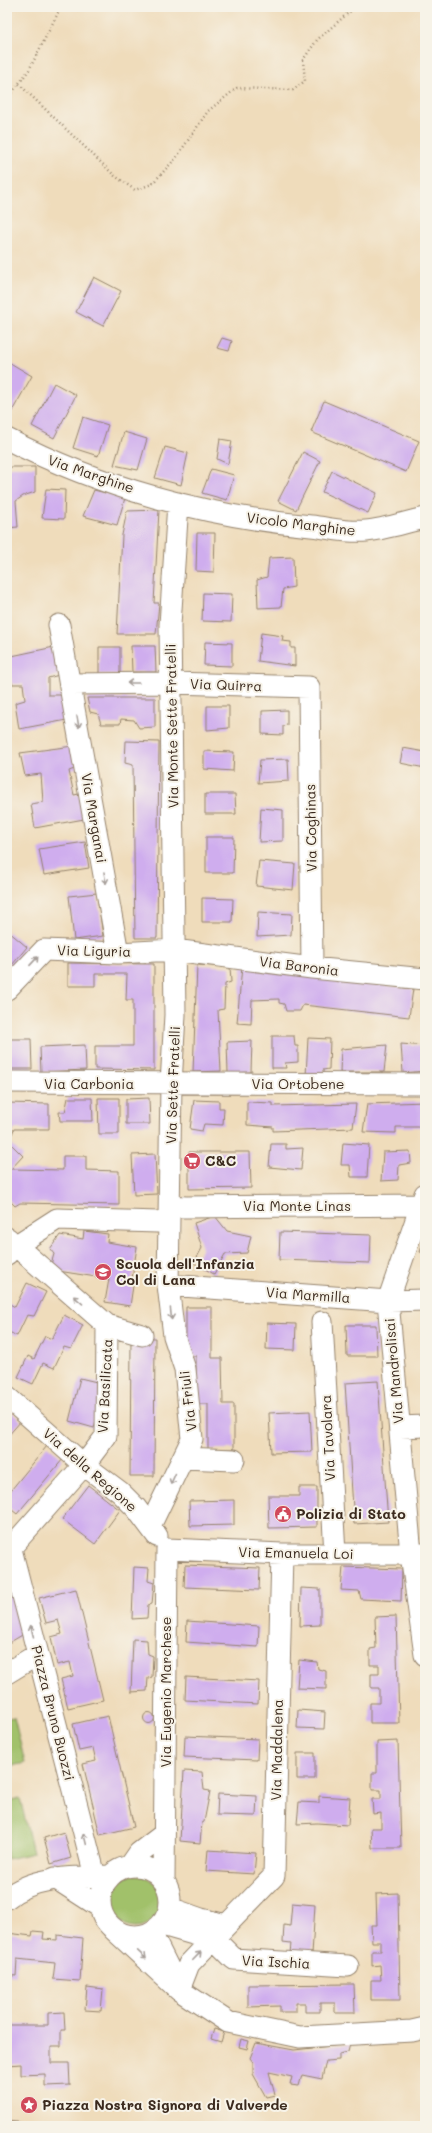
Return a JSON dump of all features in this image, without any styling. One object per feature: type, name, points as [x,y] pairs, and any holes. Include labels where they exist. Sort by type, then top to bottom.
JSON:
[{"type":"street","name":"Via Marghine","points":[[7,439],[48,460],[178,503]]},
{"type":"street","name":"Vicolo Marghine","points":[[178,503],[270,522],[365,531],[425,518]]},
{"type":"street","name":"Via Monte Sette Fratelli","points":[[174,950],[172,683],[170,625],[178,503]]},
{"type":"street","name":"Via Marganai","points":[[59,625],[71,684],[118,953]]},
{"type":"street","name":"Via Quirra","points":[[71,684],[172,683],[309,687]]},
{"type":"street","name":"Via Coghinas","points":[[309,687],[312,968]]},
{"type":"street","name":"Via Liguria","points":[[9,983],[44,950],[118,953],[174,950]]},
{"type":"street","name":"Via Baronia","points":[[174,950],[312,968],[425,980]]},
{"type":"street","name":"Via Sette Fratelli","points":[[169,1212],[171,1084],[175,1015],[174,950]]},
{"type":"street","name":"Via Carbonia","points":[[7,1082],[171,1084]]},
{"type":"street","name":"Via Ortobene","points":[[171,1084],[425,1084]]},
{"type":"street","name":"Via Monte Linas","points":[[10,1246],[57,1219],[158,1222],[169,1212],[186,1207],[424,1202]]},
{"type":"street","name":"Via Mandrolisai","points":[[424,1202],[388,1300],[400,1427],[418,1554],[425,1654]]},
{"type":"street","name":"Via Friuli","points":[[150,1526],[192,1439],[185,1369],[174,1336],[168,1285],[169,1212]]},
{"type":"street","points":[[10,1246],[107,1325],[142,1335]]},
{"type":"street","name":"Via Marmilla","points":[[168,1285],[388,1300],[425,1300]]},
{"type":"street","name":"Via Tavolara","points":[[322,1322],[335,1554]]},
{"type":"street","name":"Via Basilicata","points":[[11,1541],[84,1465],[106,1436],[107,1325]]},
{"type":"street","name":"Via della Regione","points":[[7,1397],[84,1465],[120,1492],[136,1508],[167,1549]]},
{"type":"street","points":[[400,1427],[425,1426]]},
{"type":"street","points":[[183,1458],[234,1460]]},
{"type":"street","name":"Piazza Bruno Buozzi","points":[[11,1541],[38,1654],[102,1876]]},
{"type":"street","name":"Via Emanuela Loi","points":[[167,1549],[282,1554],[418,1554]]},
{"type":"street","name":"Via Eugenio Marchese","points":[[164,1880],[167,1549]]},
{"type":"street","name":"Via Maddalena","points":[[179,1990],[189,1964],[274,1876],[282,1554]]},
{"type":"street","points":[[7,1673],[38,1654]]},
{"type":"street","points":[[130,1866],[139,1853],[164,1834]]},
{"type":"street","points":[[7,1898],[16,1891],[55,1878],[102,1876],[130,1866],[149,1868],[164,1880],[171,1898],[161,1922],[179,1990]]},
{"type":"street","points":[[102,1876],[103,1885],[100,1896],[100,1907],[102,1915],[113,1929],[179,1990],[228,2022],[300,2037],[419,2029]]},
{"type":"street","points":[[55,1878],[100,1907]]},
{"type":"street","points":[[113,1929],[131,1936],[161,1922]]},
{"type":"street","name":"Via Maddalena","points":[[161,1922],[200,1936],[219,1932]]},
{"type":"street","name":"Via Ischia","points":[[219,1932],[234,1959],[348,1966]]},
{"type":"path","points":[[7,99],[29,70],[61,7]]},
{"type":"path","points":[[19,84],[115,176],[135,190],[152,184],[176,158],[208,111],[237,88],[293,90],[305,81],[303,60],[317,40],[355,7]]},
{"type":"green space","points":[[14,1717],[25,1763],[7,1767],[7,1718]]},
{"type":"green space","points":[[20,1798],[33,1853],[7,1859],[7,1801]]},
{"type":"green space","points":[[136,1875],[146,1877],[154,1883],[160,1891],[162,1901],[160,1911],[154,1919],[146,1925],[136,1927],[126,1925],[118,1919],[112,1911],[110,1901],[112,1891],[118,1883],[126,1877]]},
{"type":"building","points":[[94,277],[121,291],[103,326],[76,312]]},
{"type":"building","points":[[222,338],[232,341],[229,351],[217,348]]},
{"type":"building","points":[[7,361],[32,376],[11,413],[7,410]]},
{"type":"building","points":[[54,383],[76,395],[54,438],[32,426]]},
{"type":"building","points":[[324,401],[419,441],[406,472],[311,432]]},
{"type":"building","points":[[83,417],[108,425],[98,456],[73,448]]},
{"type":"building","points":[[124,432],[147,439],[138,470],[114,465]]},
{"type":"building","points":[[220,439],[232,441],[228,464],[217,459]]},
{"type":"building","points":[[165,447],[188,453],[181,485],[155,478]]},
{"type":"building","points":[[303,452],[320,461],[296,510],[278,501]]},
{"type":"building","points":[[11,467],[35,467],[35,492],[23,496],[16,501],[18,527],[7,528],[7,471]]},
{"type":"building","points":[[211,469],[234,475],[227,500],[202,493]]},
{"type":"building","points":[[332,471],[377,493],[368,513],[322,492]]},
{"type":"building","points":[[46,489],[65,490],[64,519],[42,518]]},
{"type":"building","points":[[94,490],[125,498],[117,525],[83,516]]},
{"type":"building","points":[[159,510],[154,603],[159,603],[156,634],[117,634],[122,535],[127,511]]},
{"type":"building","points":[[197,533],[215,533],[214,572],[196,571]]},
{"type":"building","points":[[293,557],[294,587],[283,589],[281,607],[258,608],[257,580],[267,577],[269,558]]},
{"type":"building","points":[[203,593],[232,594],[231,622],[202,621]]},
{"type":"building","points":[[261,633],[283,636],[282,641],[291,642],[291,648],[295,648],[295,666],[258,661]]},
{"type":"building","points":[[205,642],[232,643],[232,666],[204,665]]},
{"type":"building","points":[[131,646],[155,646],[156,672],[132,672]]},
{"type":"building","points":[[54,647],[59,675],[48,678],[48,695],[62,695],[67,720],[19,729],[15,703],[25,700],[23,684],[12,684],[7,657]]},
{"type":"building","points":[[99,647],[120,647],[120,674],[99,674]]},
{"type":"building","points":[[87,698],[155,698],[155,727],[139,728],[134,720],[121,719],[120,724],[101,724],[98,714],[90,712]]},
{"type":"building","points":[[207,706],[229,706],[229,728],[207,730]]},
{"type":"building","points":[[287,710],[287,725],[283,726],[283,735],[262,734],[262,711]]},
{"type":"building","points":[[126,741],[159,742],[157,938],[135,938],[133,765],[125,763]]},
{"type":"building","points":[[73,746],[77,768],[69,771],[74,795],[79,794],[84,819],[35,828],[31,804],[43,802],[41,774],[25,776],[20,753]]},
{"type":"building","points":[[403,748],[425,752],[425,768],[400,763]]},
{"type":"building","points":[[204,751],[234,752],[233,771],[204,769]]},
{"type":"building","points":[[288,759],[289,781],[258,783],[260,760]]},
{"type":"building","points":[[205,794],[235,794],[236,814],[205,814]]},
{"type":"building","points":[[261,808],[283,810],[283,841],[259,842]]},
{"type":"building","points":[[206,837],[234,837],[233,873],[206,873]]},
{"type":"building","points":[[85,842],[89,868],[44,875],[39,849]]},
{"type":"building","points":[[259,861],[295,864],[293,890],[256,886]]},
{"type":"building","points":[[97,893],[103,936],[74,940],[69,896]]},
{"type":"building","points":[[202,898],[233,899],[232,922],[202,922]]},
{"type":"building","points":[[258,912],[292,914],[291,935],[257,937]]},
{"type":"building","points":[[8,931],[27,947],[12,965],[7,961]]},
{"type":"building","points":[[68,963],[154,964],[154,1070],[95,1069],[95,1046],[133,1046],[133,1000],[126,1000],[127,974],[95,974],[95,986],[68,986]]},
{"type":"building","points":[[197,965],[230,967],[231,982],[225,984],[224,1009],[218,1010],[221,1071],[193,1072]]},
{"type":"building","points":[[242,966],[413,989],[409,1017],[303,1005],[300,1011],[286,1011],[284,1004],[279,1003],[279,999],[252,1000],[251,1024],[237,1023]]},
{"type":"building","points":[[272,1036],[294,1036],[295,1046],[298,1046],[298,1062],[285,1063],[286,1068],[272,1068]]},
{"type":"building","points":[[308,1038],[330,1039],[329,1069],[323,1070],[323,1076],[306,1076]]},
{"type":"building","points":[[7,1039],[31,1039],[32,1069],[7,1069]]},
{"type":"building","points":[[252,1041],[251,1072],[228,1073],[227,1042]]},
{"type":"building","points":[[401,1044],[425,1046],[425,1071],[403,1073]]},
{"type":"building","points":[[85,1045],[86,1070],[41,1072],[40,1047]]},
{"type":"building","points":[[387,1045],[384,1072],[340,1072],[341,1049]]},
{"type":"building","points":[[68,1098],[92,1098],[93,1121],[60,1121],[59,1112],[65,1112]]},
{"type":"building","points":[[98,1098],[119,1098],[119,1134],[99,1134]]},
{"type":"building","points":[[149,1098],[150,1124],[126,1124],[126,1099]]},
{"type":"building","points":[[194,1100],[219,1101],[219,1108],[224,1108],[223,1125],[204,1124],[202,1131],[190,1129]]},
{"type":"building","points":[[247,1102],[273,1103],[273,1106],[356,1104],[353,1128],[273,1131],[273,1127],[247,1125]]},
{"type":"building","points":[[425,1102],[425,1127],[396,1127],[396,1133],[363,1132],[367,1104]]},
{"type":"building","points":[[7,1103],[49,1104],[49,1129],[14,1129],[12,1134],[7,1133]]},
{"type":"building","points":[[343,1143],[369,1145],[367,1177],[351,1177],[350,1165],[341,1165]]},
{"type":"building","points":[[11,1144],[23,1156],[11,1169],[63,1170],[63,1156],[86,1156],[86,1170],[119,1171],[119,1205],[20,1203],[15,1206],[7,1198],[7,1148]]},
{"type":"building","points":[[271,1144],[286,1144],[286,1149],[303,1148],[301,1170],[269,1167]]},
{"type":"building","points":[[410,1151],[411,1163],[399,1165],[398,1180],[381,1181],[383,1152]]},
{"type":"building","points":[[189,1152],[250,1152],[251,1188],[189,1189]]},
{"type":"building","points":[[155,1154],[157,1194],[134,1195],[132,1155]]},
{"type":"building","points":[[215,1216],[227,1231],[251,1236],[247,1253],[225,1254],[214,1274],[194,1263],[202,1248],[194,1223]]},
{"type":"building","points":[[84,1231],[108,1234],[107,1242],[137,1247],[131,1285],[133,1286],[130,1306],[105,1302],[109,1279],[58,1271],[50,1268],[54,1254],[50,1249],[60,1235],[83,1239]]},
{"type":"building","points":[[280,1232],[371,1235],[370,1263],[279,1260]]},
{"type":"building","points":[[425,1236],[425,1253],[420,1252]]},
{"type":"building","points":[[27,1283],[46,1292],[34,1316],[27,1315],[17,1336],[7,1331],[7,1306],[8,1303],[15,1307]]},
{"type":"building","points":[[186,1307],[212,1307],[212,1358],[222,1358],[223,1404],[234,1404],[234,1449],[208,1449],[208,1404],[196,1404],[196,1356],[186,1356]]},
{"type":"building","points":[[64,1315],[83,1325],[71,1349],[64,1347],[54,1368],[43,1363],[33,1384],[18,1377],[28,1356],[34,1359],[45,1336],[52,1339]]},
{"type":"building","points":[[267,1323],[296,1324],[295,1350],[266,1349]]},
{"type":"building","points":[[346,1325],[376,1325],[377,1356],[347,1356]]},
{"type":"building","points":[[131,1338],[155,1338],[154,1476],[130,1476]]},
{"type":"building","points":[[80,1378],[105,1384],[94,1428],[69,1421]]},
{"type":"building","points":[[378,1381],[388,1522],[354,1524],[345,1383]]},
{"type":"building","points":[[7,1408],[21,1421],[7,1437]]},
{"type":"building","points":[[310,1411],[312,1452],[271,1453],[269,1413]]},
{"type":"building","points":[[47,1446],[63,1459],[17,1514],[7,1506],[7,1495]]},
{"type":"building","points":[[88,1485],[120,1510],[95,1544],[62,1519]]},
{"type":"building","points":[[299,1487],[317,1487],[317,1527],[269,1528],[268,1496],[299,1496]]},
{"type":"building","points":[[234,1500],[234,1525],[190,1526],[189,1501]]},
{"type":"building","points":[[185,1565],[260,1568],[259,1590],[184,1587]]},
{"type":"building","points":[[134,1567],[149,1568],[148,1581],[154,1583],[152,1604],[148,1605],[147,1618],[132,1619]]},
{"type":"building","points":[[343,1567],[402,1569],[401,1601],[361,1599],[359,1591],[341,1590]]},
{"type":"building","points":[[7,1582],[21,1606],[29,1631],[7,1644]]},
{"type":"building","points":[[301,1588],[320,1589],[320,1625],[300,1626]]},
{"type":"building","points":[[76,1589],[103,1700],[68,1708],[61,1679],[73,1676],[70,1662],[57,1665],[51,1637],[62,1634],[58,1620],[46,1623],[39,1598]]},
{"type":"building","points":[[396,1616],[399,1723],[370,1723],[370,1703],[379,1703],[379,1688],[371,1688],[371,1674],[379,1674],[379,1665],[370,1665],[370,1649],[376,1648],[375,1617]]},
{"type":"building","points":[[187,1621],[259,1626],[258,1647],[186,1642]]},
{"type":"building","points":[[133,1639],[147,1640],[148,1654],[153,1656],[152,1677],[148,1678],[147,1691],[131,1692]]},
{"type":"building","points":[[299,1660],[317,1662],[318,1669],[326,1671],[326,1689],[297,1688]]},
{"type":"building","points":[[186,1677],[259,1681],[258,1704],[185,1700]]},
{"type":"building","points":[[298,1710],[325,1712],[324,1729],[297,1728]]},
{"type":"building","points":[[149,1712],[153,1714],[155,1718],[153,1722],[149,1724],[145,1722],[143,1718],[145,1714]]},
{"type":"building","points":[[108,1716],[134,1827],[100,1835],[83,1764],[96,1761],[93,1748],[79,1751],[73,1724]]},
{"type":"building","points":[[185,1736],[258,1739],[257,1760],[184,1757]]},
{"type":"building","points":[[398,1741],[401,1848],[372,1848],[371,1828],[381,1828],[381,1813],[373,1814],[372,1799],[381,1799],[381,1790],[372,1790],[372,1773],[377,1773],[377,1742]]},
{"type":"building","points":[[297,1753],[315,1753],[315,1779],[297,1779]]},
{"type":"building","points":[[184,1771],[202,1772],[204,1790],[210,1791],[204,1822],[202,1823],[200,1843],[180,1841]]},
{"type":"building","points":[[218,1794],[257,1796],[256,1816],[217,1815]]},
{"type":"building","points":[[319,1796],[350,1798],[348,1825],[317,1823],[297,1824],[299,1802],[319,1803]]},
{"type":"building","points":[[64,1832],[71,1858],[51,1864],[44,1838]]},
{"type":"building","points":[[208,1850],[256,1853],[254,1874],[206,1871]]},
{"type":"building","points":[[398,1893],[400,2000],[371,2000],[371,1980],[381,1980],[380,1965],[372,1966],[372,1951],[381,1951],[381,1942],[372,1942],[371,1925],[377,1925],[376,1894]]},
{"type":"building","points":[[292,1903],[315,1905],[312,1955],[290,1954],[291,1943],[283,1942],[284,1925],[290,1926]]},
{"type":"building","points":[[33,1931],[44,1932],[43,1939],[57,1940],[57,1935],[83,1938],[80,1981],[53,1979],[55,1963],[17,1959],[16,1976],[7,1975],[7,1933],[32,1936]]},
{"type":"building","points":[[354,1984],[355,2013],[335,2013],[335,2003],[320,2003],[320,2012],[305,2012],[305,2003],[296,2003],[296,2012],[280,2012],[280,2006],[248,2007],[248,1985]]},
{"type":"building","points":[[87,1987],[103,1989],[101,2011],[85,2010]]},
{"type":"building","points":[[64,2012],[65,2030],[61,2030],[61,2046],[51,2046],[51,2063],[69,2063],[70,2085],[45,2086],[45,2074],[21,2075],[21,2064],[7,2065],[7,2025],[48,2025],[48,2013]]},
{"type":"building","points":[[214,2029],[224,2032],[221,2042],[211,2039]]},
{"type":"building","points":[[241,2039],[249,2041],[247,2049],[239,2047]]},
{"type":"building","points":[[256,2043],[294,2050],[350,2044],[348,2052],[339,2054],[339,2060],[326,2061],[322,2079],[302,2075],[299,2086],[290,2085],[292,2077],[269,2072],[275,2095],[266,2097],[253,2074],[253,2062],[250,2058]]},
{"type":"building","points":[[7,2121],[47,2125],[47,2126],[7,2126]]},
{"type":"place","name":"C&C","points":[[192,1161]]},
{"type":"place","name":"Scuola dell'Infanzia Col di Lana","points":[[103,1272]]},
{"type":"place","name":"Polizia di Stato","points":[[283,1514]]},
{"type":"place","name":"Piazza Nostra Signora di Valverde","points":[[29,2105]]}]
